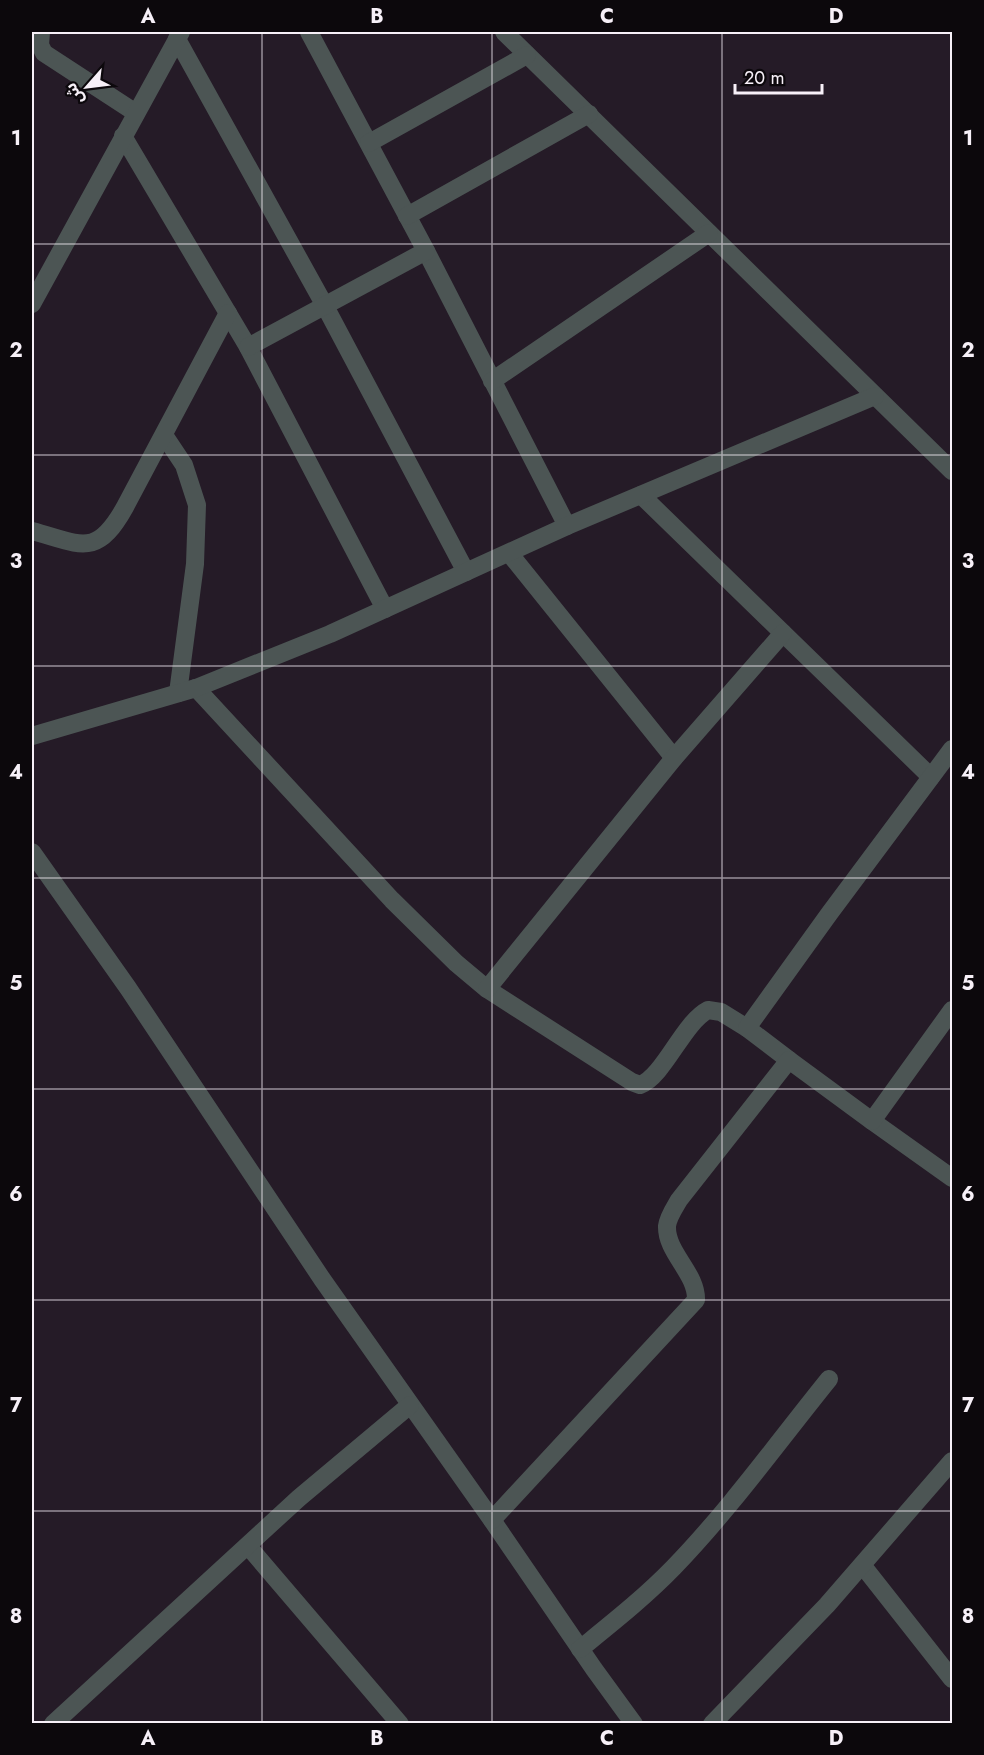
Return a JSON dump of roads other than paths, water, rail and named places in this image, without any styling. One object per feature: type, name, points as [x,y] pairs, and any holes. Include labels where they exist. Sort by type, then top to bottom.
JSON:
[{"type":"street","points":[[41,32],[40,45],[44,54],[136,112]]},
{"type":"street","points":[[504,32],[952,471]]},
{"type":"street","points":[[317,34],[369,143],[567,526]]},
{"type":"street","points":[[32,304],[179,35]]},
{"type":"street","points":[[179,35],[466,572]]},
{"type":"street","points":[[369,143],[528,55]]},
{"type":"street","points":[[407,216],[589,114]]},
{"type":"street","points":[[123,136],[248,347],[385,609]]},
{"type":"street","points":[[492,381],[709,233]]},
{"type":"street","points":[[248,347],[426,251]]},
{"type":"street","points":[[32,531],[84,544],[97,541],[108,534],[125,507],[228,313]]},
{"type":"street","points":[[32,736],[187,691],[330,634],[567,526],[875,396]]},
{"type":"street","points":[[164,435],[184,465],[192,483],[197,505],[187,691],[456,963],[487,989],[640,1085],[651,1078],[698,1018],[708,1010],[721,1012],[747,1028],[952,1178]]},
{"type":"street","points":[[641,495],[932,777]]},
{"type":"street","points":[[509,553],[675,758]]},
{"type":"street","points":[[487,989],[675,758],[783,633]]},
{"type":"street","points":[[747,1028],[952,749]]},
{"type":"street","points":[[32,852],[128,988],[322,1279],[634,1724]]},
{"type":"street","points":[[872,1121],[952,1010]]},
{"type":"street","points":[[492,1520],[696,1300],[696,1289],[669,1238],[667,1225],[673,1211],[789,1060]]},
{"type":"street","points":[[580,1650],[673,1568],[716,1521],[829,1379]]},
{"type":"street","points":[[52,1724],[299,1498],[410,1404]]},
{"type":"street","points":[[711,1724],[863,1566],[952,1461]]},
{"type":"street","points":[[248,1546],[400,1724]]},
{"type":"street","points":[[863,1566],[952,1679]]}]
